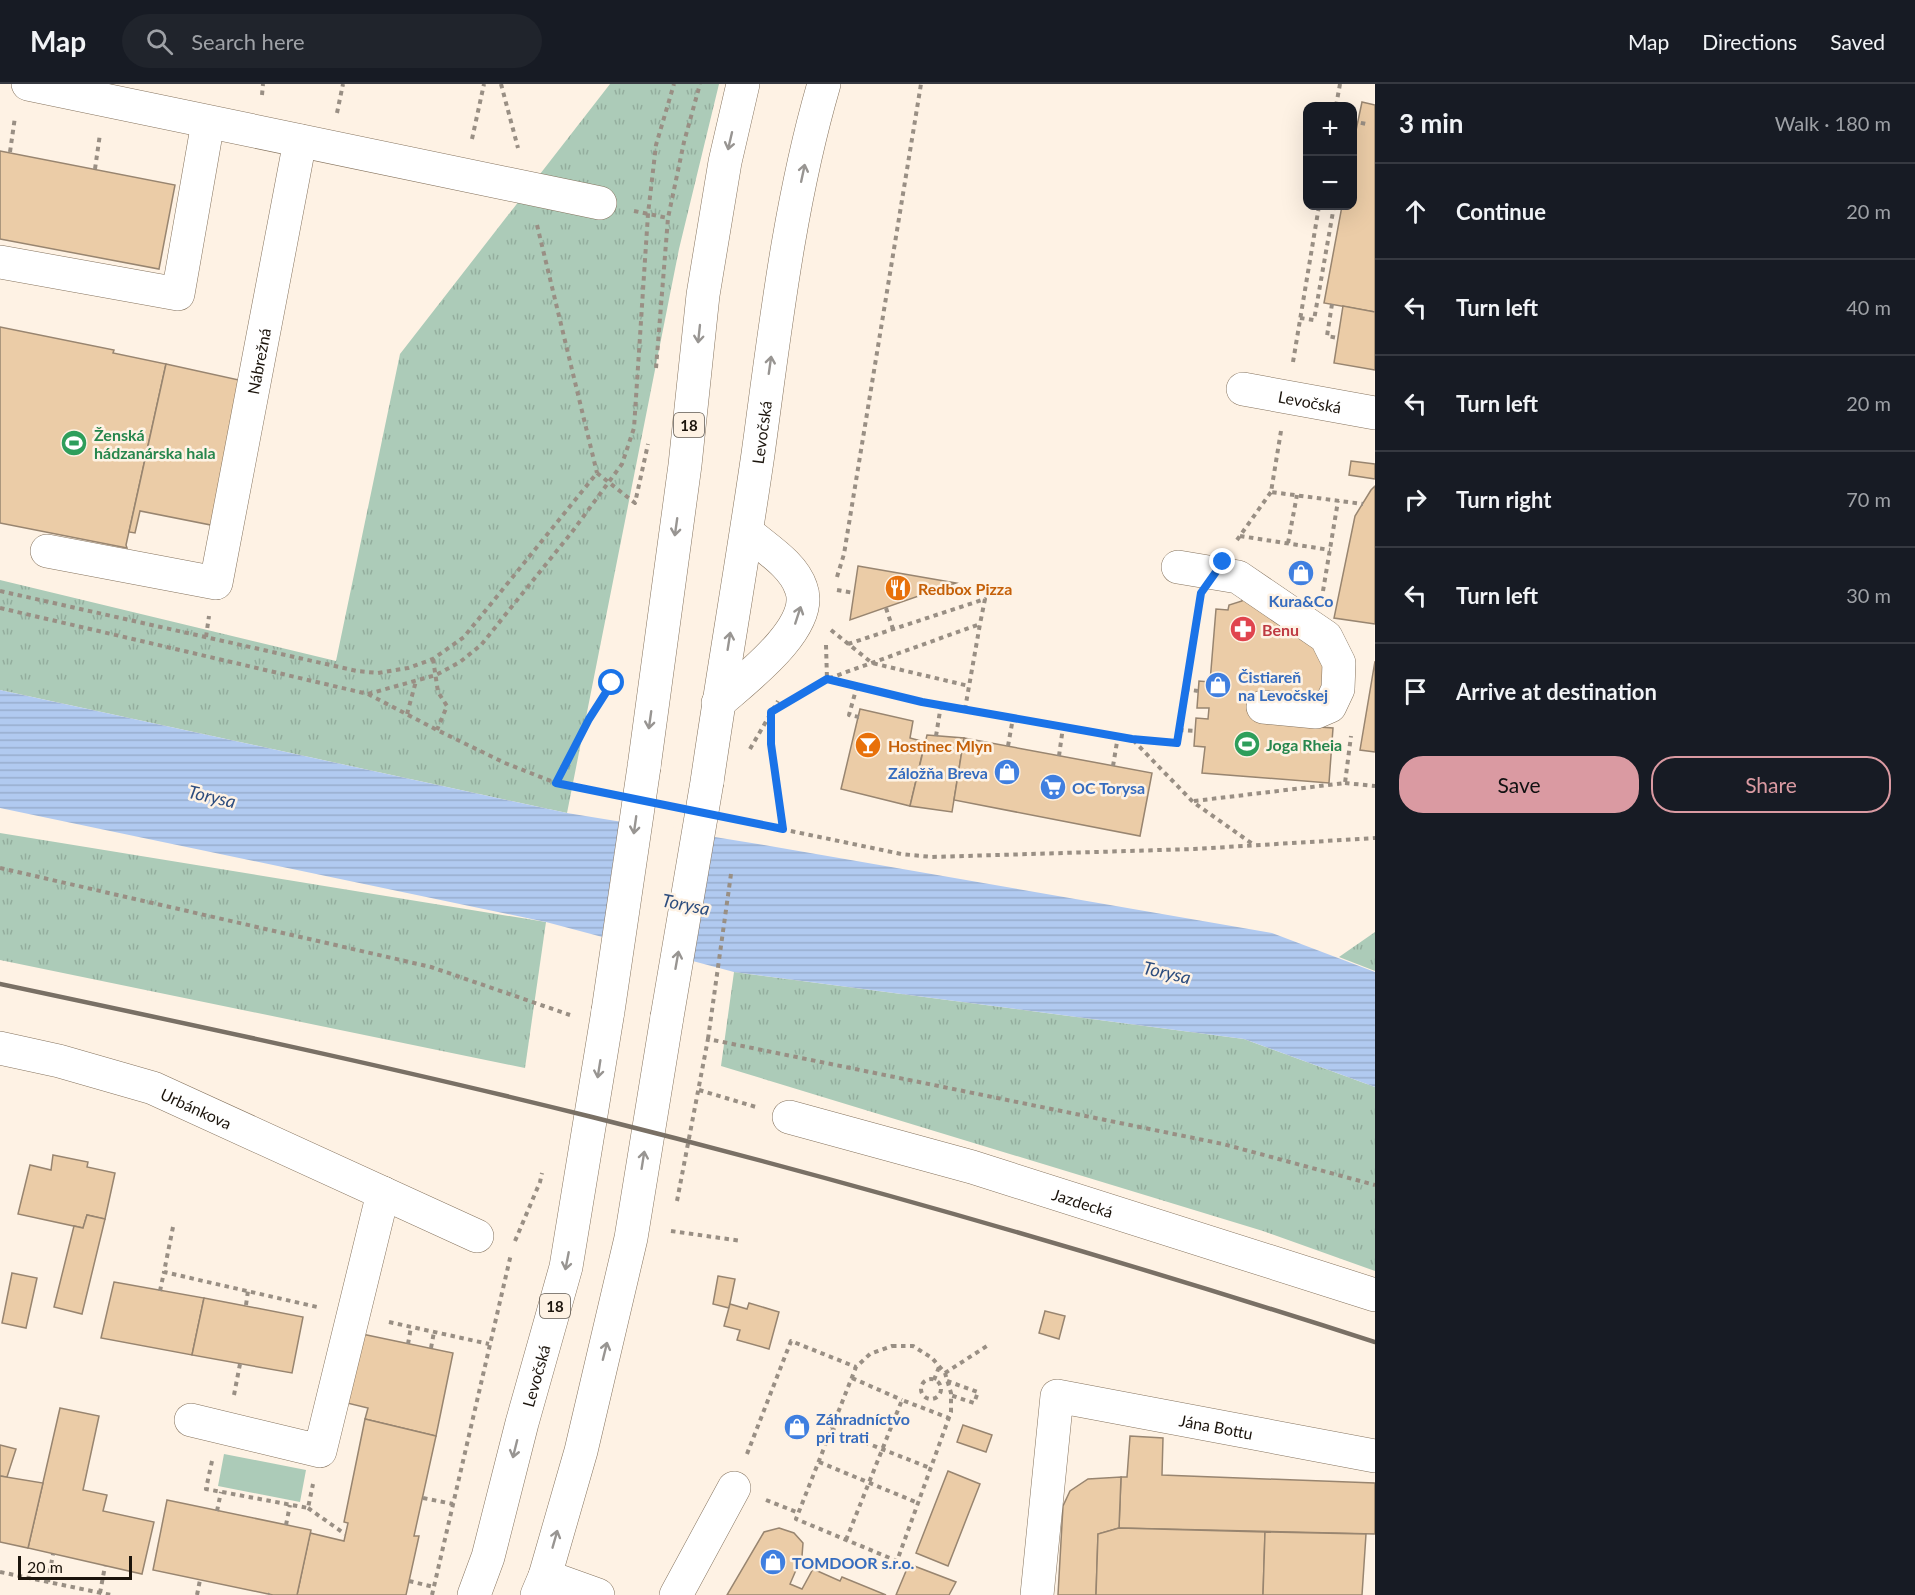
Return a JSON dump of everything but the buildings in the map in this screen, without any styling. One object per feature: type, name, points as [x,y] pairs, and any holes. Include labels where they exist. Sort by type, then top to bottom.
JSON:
[{"type":"main road","name":"18","points":[[593,1015],[644,767],[685,465],[703,295],[725,162],[743,84]]},
{"type":"main road","name":"Levočská","points":[[541,1586],[581,1451],[631,1238],[747,532],[792,220],[824,93]]},
{"type":"main road","points":[[22,97],[101,103],[208,122],[600,203]]},
{"type":"main road","points":[[0,262],[178,294],[208,122]]},
{"type":"main road","name":"Nábrežná","points":[[47,551],[216,583],[300,141]]},
{"type":"main road","name":"Levočská","points":[[1243,389],[1375,413]]},
{"type":"main road","points":[[718,704],[783,644],[794,628],[801,610],[802,590],[795,577],[786,566],[747,532]]},
{"type":"main road","points":[[1178,567],[1239,577],[1326,637],[1339,663],[1338,689],[1330,706],[1316,712],[1263,707]]},
{"type":"main road","name":"Levočská","points":[[474,1595],[488,1557],[522,1423],[566,1267],[593,1015]]},
{"type":"main road","name":"Urbánkova","points":[[0,1048],[58,1061],[153,1088],[477,1236]]},
{"type":"main road","name":"Jazdecká","points":[[789,1117],[972,1167],[1375,1295]]},
{"type":"main road","points":[[205,1424],[320,1451],[383,1193]]},
{"type":"main road","name":"Jána Bottu","points":[[1037,1595],[1057,1396],[1375,1456]]},
{"type":"main road","points":[[676,1595],[734,1488]]},
{"type":"main road","points":[[541,1586],[598,1595]]},
{"type":"path","points":[[465,175],[484,84]]},
{"type":"path","points":[[501,84],[597,472],[635,503],[650,436]]},
{"type":"path","points":[[368,694],[436,675],[460,662],[481,645],[572,532],[622,464],[634,428],[648,214],[656,145],[674,84]]},
{"type":"path","points":[[655,379],[668,218],[684,142],[700,84]]},
{"type":"path","points":[[844,554],[921,84]]},
{"type":"path","points":[[1337,102],[1340,84]]},
{"type":"path","points":[[10,152],[22,97]]},
{"type":"path","points":[[95,169],[101,103]]},
{"type":"path","points":[[1357,122],[1366,124]]},
{"type":"path","points":[[1300,318],[1314,320],[1333,210]]},
{"type":"path","points":[[1332,304],[1327,336],[1338,338]]},
{"type":"path","points":[[0,591],[357,671],[378,673],[408,668],[433,659],[464,637],[597,472]]},
{"type":"path","points":[[827,679],[941,705],[1012,718],[1132,739],[1177,743],[1201,593],[1271,492]]},
{"type":"path","points":[[1288,543],[1297,495]]},
{"type":"path","points":[[1240,536],[1330,550]]},
{"type":"path","points":[[832,589],[854,593]]},
{"type":"path","points":[[848,644],[985,599],[965,709]]},
{"type":"path","points":[[0,608],[368,694],[505,763],[556,783],[613,795]]},
{"type":"path","points":[[886,608],[892,629]]},
{"type":"path","points":[[783,829],[771,744],[771,712],[827,679],[980,624]]},
{"type":"path","points":[[827,679],[826,625],[872,663],[969,686]]},
{"type":"path","points":[[433,659],[438,692],[447,706],[437,730]]},
{"type":"path","points":[[407,714],[416,681]]},
{"type":"path","points":[[556,783],[589,719],[612,683]]},
{"type":"path","points":[[857,686],[849,715],[858,717]]},
{"type":"path","points":[[1185,689],[1198,691]]},
{"type":"path","points":[[936,736],[941,705]]},
{"type":"path","points":[[1008,746],[1012,718]]},
{"type":"path","points":[[1059,756],[1063,727]]},
{"type":"path","points":[[1179,730],[1195,731]]},
{"type":"path","points":[[1113,766],[1118,736]]},
{"type":"path","points":[[1132,739],[1193,802],[1255,846]]},
{"type":"path","points":[[1345,783],[1375,786]]},
{"type":"path","points":[[737,831],[738,820],[901,854],[932,857],[1255,846],[1375,838]]},
{"type":"path","points":[[732,866],[708,1039],[1223,1144],[1375,1185]]},
{"type":"path","points":[[0,868],[431,967],[593,1015]]},
{"type":"path","points":[[699,1090],[789,1117]]},
{"type":"path","points":[[432,1595],[512,1248],[540,1182],[542,1172]]},
{"type":"path","points":[[160,1291],[173,1227]]},
{"type":"path","points":[[670,1232],[742,1241]]},
{"type":"path","points":[[164,1272],[489,1344]]},
{"type":"path","points":[[246,1305],[248,1291]]},
{"type":"path","points":[[408,1344],[411,1327]]},
{"type":"path","points":[[430,1348],[434,1332]]},
{"type":"path","points":[[799,1513],[734,1488],[791,1341],[856,1367]]},
{"type":"path","points":[[945,1373],[990,1344]]},
{"type":"path","points":[[892,1346],[913,1346],[932,1358],[945,1373],[951,1412],[897,1561],[796,1519],[856,1367],[870,1354],[892,1346]]},
{"type":"path","points":[[934,1380],[939,1367]]},
{"type":"path","points":[[852,1378],[948,1418]]},
{"type":"path","points":[[928,1380],[934,1380],[939,1384],[940,1394],[933,1399],[926,1398],[922,1393],[923,1384],[928,1380]]},
{"type":"path","points":[[947,1381],[978,1392],[974,1403],[950,1395]]},
{"type":"path","points":[[922,1408],[926,1398]]},
{"type":"path","points":[[846,1540],[902,1400]]},
{"type":"path","points":[[205,1424],[206,1489],[308,1508],[345,1534]]},
{"type":"path","points":[[831,1429],[930,1468]]},
{"type":"path","points":[[308,1508],[320,1451]]},
{"type":"path","points":[[819,1462],[918,1503]]},
{"type":"path","points":[[217,1511],[221,1492]]},
{"type":"path","points":[[423,1498],[453,1504]]},
{"type":"path","points":[[286,1525],[290,1505]]},
{"type":"path","points":[[48,1582],[53,1554]]},
{"type":"path","points":[[100,1593],[105,1566]]},
{"type":"path","points":[[0,1572],[111,1595]]},
{"type":"path","points":[[197,1595],[200,1580]]},
{"type":"path","points":[[409,1581],[434,1587]]},
{"type":"green space","points":[[610,84],[719,84],[679,249],[567,813],[0,690],[0,580],[336,661],[400,354]]},
{"type":"green space","points":[[0,833],[546,922],[525,1068],[0,960]]},
{"type":"green space","points":[[1375,932],[1375,971],[1339,957]]},
{"type":"green space","points":[[734,972],[1244,1039],[1375,1087],[1375,1271],[1263,1231],[721,1066]]},
{"type":"green space","points":[[224,1454],[306,1470],[300,1502],[218,1486]]},
{"type":"water","name":"Torysa","points":[[0,690],[567,813],[1272,933],[1375,972],[1375,1087],[1244,1039],[734,972],[546,922],[0,808]]},
{"type":"pier","points":[[636,821],[704,832],[678,960],[618,944]]},
{"type":"railway","points":[[0,984],[371,1064],[691,1142],[986,1223],[1375,1342]]},
{"type":"place","name":"Ženská hádzanárska hala","points":[[74,443]]},
{"type":"place","name":"Kura&Co","points":[[1301,573]]},
{"type":"place","name":"Redbox Pizza","points":[[898,588]]},
{"type":"place","name":"Benu","points":[[1243,629]]},
{"type":"place","name":"Čistiareň na Levočskej","points":[[1218,685]]},
{"type":"place","name":"Joga Rheia","points":[[1247,744]]},
{"type":"place","name":"Hostinec Mlyn","points":[[868,745]]},
{"type":"place","name":"Záložňa Breva","points":[[1007,772]]},
{"type":"place","name":"OC Torysa","points":[[1053,787]]},
{"type":"place","name":"Záhradníctvo pri trati","points":[[797,1427]]},
{"type":"place","name":"TOMDOOR s.r.o.","points":[[773,1562]]},
{"type":"route","points":[[612,683],[589,719],[556,783],[783,829],[771,744],[771,712],[827,679],[922,702],[1132,739],[1177,743],[1201,593],[1223,562]]}]
